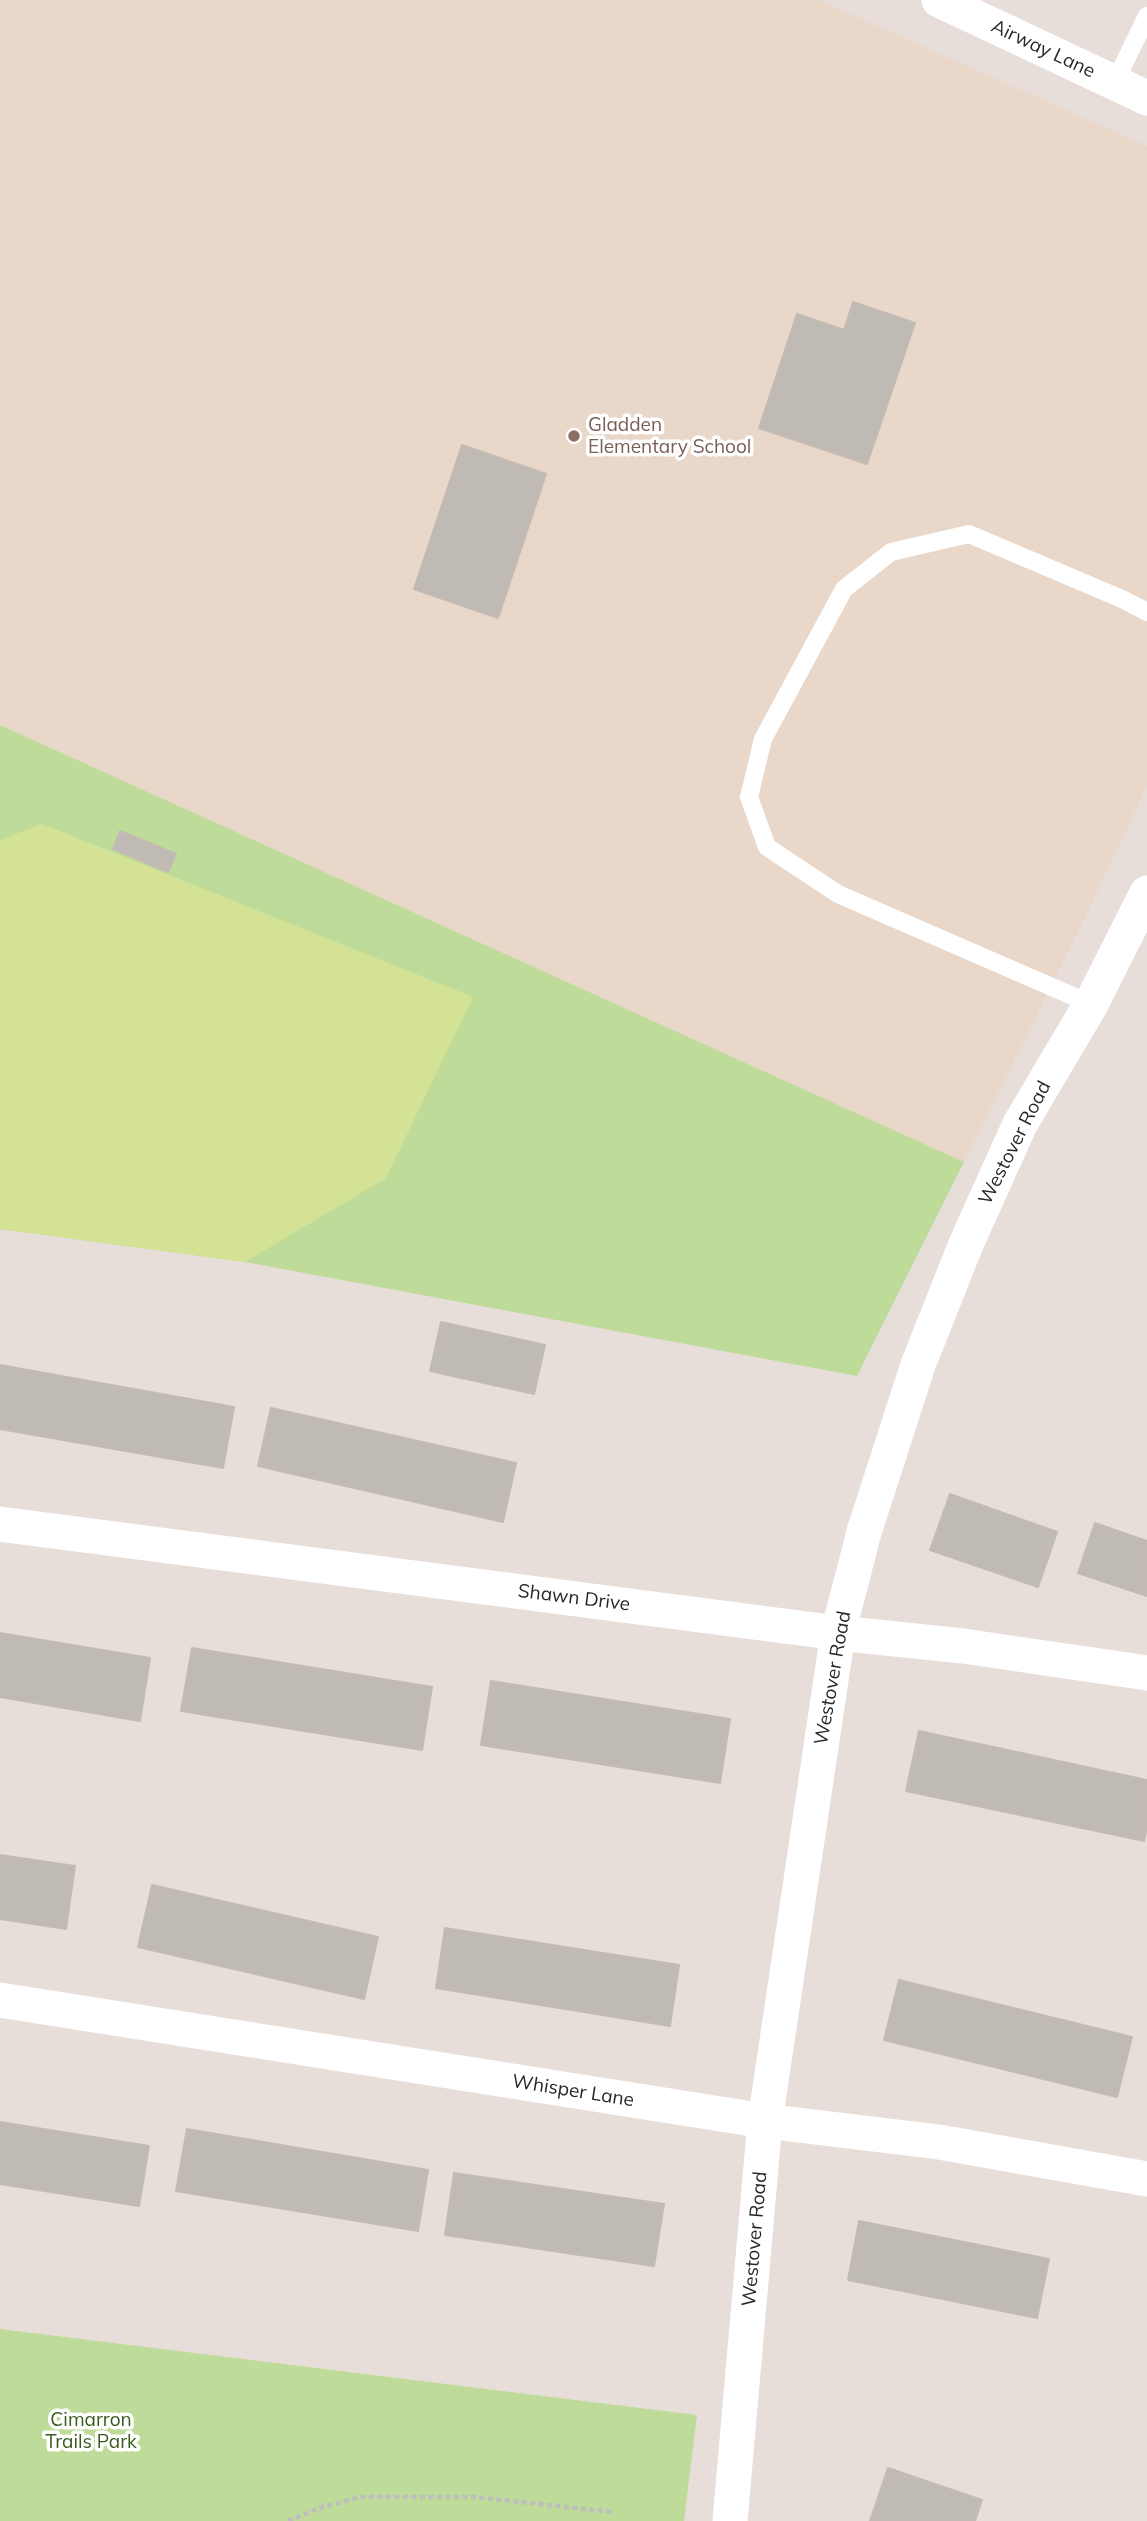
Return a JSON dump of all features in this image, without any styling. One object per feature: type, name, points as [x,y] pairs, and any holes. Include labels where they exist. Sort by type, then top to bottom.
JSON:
[{"type":"street","name":"Airway Lane","points":[[939,0],[1147,98]]},
{"type":"street","name":"Westover Road","points":[[730,2521],[765,2122],[838,1633],[864,1532],[918,1366],[966,1244],[1020,1124],[1091,1004],[1147,894]]},
{"type":"street","name":"Shawn Drive","points":[[0,1524],[838,1633],[962,1646],[1147,1673]]},
{"type":"street","name":"Whisper Lane","points":[[0,2000],[765,2122],[939,2142],[1147,2179]]},
{"type":"lane","points":[[1115,82],[1147,16]]},
{"type":"lane","points":[[1091,1004],[838,894],[767,847],[749,797],[763,739],[844,589],[891,552],[969,534],[1147,612]]},
{"type":"path","points":[[288,2521],[322,2507],[360,2497],[474,2497],[613,2512]]},
{"type":"shaded area","name":"Gladden Elementary School","points":[[0,0],[819,0],[1147,146],[1147,786],[964,1162],[0,725]]},
{"type":"green space","points":[[0,725],[964,1162],[857,1376],[245,1262],[0,1229]]},
{"type":"green space","points":[[42,824],[473,997],[386,1178],[245,1262],[0,1229],[0,844],[2,839]]},
{"type":"green space","name":"Cimarron Trails Park","points":[[0,2329],[697,2415],[684,2521],[0,2521]]},
{"type":"building","points":[[853,302],[915,323],[867,464],[759,428],[797,314],[844,330]]},
{"type":"building","points":[[462,445],[546,474],[498,618],[414,589]]},
{"type":"building","points":[[120,831],[176,854],[168,872],[113,849]]},
{"type":"building","points":[[441,1322],[545,1345],[534,1394],[430,1371]]},
{"type":"building","points":[[0,1365],[234,1407],[223,1468],[0,1429]]},
{"type":"building","points":[[271,1408],[516,1463],[503,1522],[258,1466]]},
{"type":"building","points":[[950,1494],[1057,1532],[1038,1587],[930,1550]]},
{"type":"building","points":[[1095,1523],[1147,1541],[1147,1596],[1078,1573]]},
{"type":"building","points":[[0,1633],[150,1658],[140,1721],[0,1697]]},
{"type":"building","points":[[192,1648],[432,1687],[422,1750],[181,1711]]},
{"type":"building","points":[[491,1681],[730,1719],[720,1783],[481,1745]]},
{"type":"building","points":[[919,1731],[1147,1780],[1147,1827],[1144,1841],[906,1791]]},
{"type":"building","points":[[0,1855],[75,1866],[66,1929],[0,1919]]},
{"type":"building","points":[[152,1885],[378,1937],[364,1999],[138,1947]]},
{"type":"building","points":[[445,1928],[679,1965],[670,2026],[436,1988]]},
{"type":"building","points":[[899,1980],[1132,2037],[1117,2097],[884,2040]]},
{"type":"building","points":[[0,2122],[149,2146],[139,2206],[0,2184]]},
{"type":"building","points":[[187,2129],[428,2170],[418,2231],[176,2191]]},
{"type":"building","points":[[454,2173],[664,2204],[654,2266],[445,2235]]},
{"type":"building","points":[[859,2221],[1049,2259],[1037,2318],[848,2280]]},
{"type":"building","points":[[888,2468],[982,2500],[975,2521],[870,2521]]},
{"type":"place","name":"Gladden Elementary School","points":[[574,436]]}]
